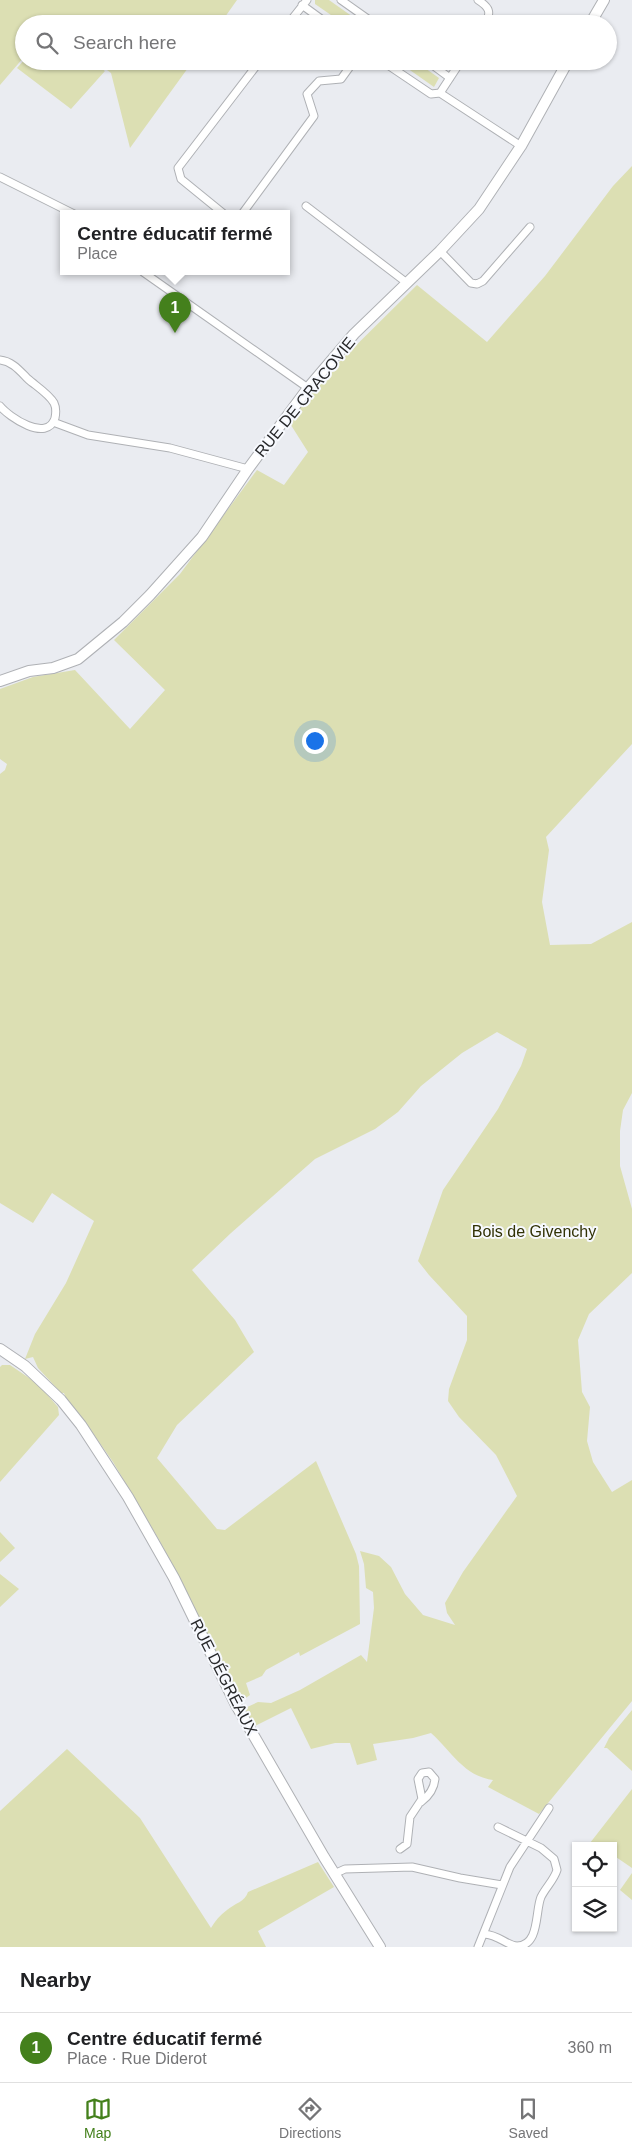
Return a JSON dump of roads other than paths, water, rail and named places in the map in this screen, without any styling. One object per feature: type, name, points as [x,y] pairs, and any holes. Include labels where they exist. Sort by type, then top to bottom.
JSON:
[{"type":"street","points":[[341,0],[362,15]]},
{"type":"street","points":[[478,0],[487,5],[489,15]]},
{"type":"street","points":[[595,15],[604,0]]},
{"type":"street","points":[[295,15],[305,3],[318,15]]},
{"type":"street","points":[[219,210],[181,179],[178,168],[253,70]]},
{"type":"street","points":[[245,210],[314,116],[307,94],[319,81],[341,79],[348,70]]},
{"type":"street","points":[[395,70],[431,94],[440,93],[521,146]]},
{"type":"street","points":[[439,70],[450,78]]},
{"type":"street","points":[[440,93],[455,70]]},
{"type":"street","name":"RUE DE CRACOVIE","points":[[0,681],[28,671],[53,668],[78,659],[123,622],[202,537],[248,469],[308,388],[354,334],[440,251],[479,209],[521,146],[563,70]]},
{"type":"street","points":[[0,177],[66,210]]},
{"type":"street","points":[[306,206],[407,283]]},
{"type":"street","points":[[440,251],[471,283],[477,284],[483,281],[530,227]]},
{"type":"street","points":[[146,275],[308,388]]},
{"type":"street","points":[[0,360],[10,363],[52,400],[56,413],[53,422],[41,428],[30,427],[1,411]]},
{"type":"street","points":[[53,422],[88,435],[170,448],[248,469]]},
{"type":"street","name":"RUE DÉGRÉAUX","points":[[0,1349],[25,1366],[51,1389],[81,1425],[150,1535],[236,1705],[334,1874],[380,1947]]},
{"type":"street","points":[[400,1849],[407,1844],[410,1817],[421,1802]]},
{"type":"street","points":[[478,1947],[510,1867],[549,1808]]},
{"type":"street","points":[[484,1934],[496,1936],[519,1946],[524,1945],[532,1938],[540,1902],[557,1870],[554,1859],[541,1848],[498,1827]]},
{"type":"street","points":[[334,1874],[345,1869],[412,1867],[466,1880],[502,1885]]},
{"type":"place","name":"Centre éducatif fermé","points":[[175,333]]},
{"type":"park label","name":"Bois de Givenchy","points":[[534,1231]]}]
